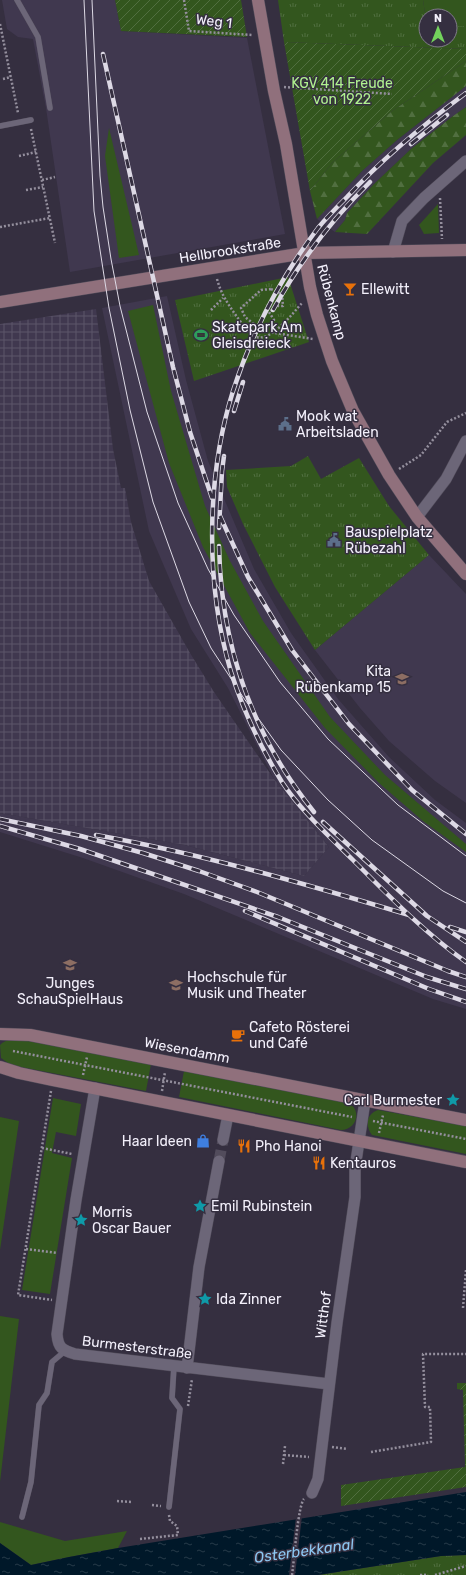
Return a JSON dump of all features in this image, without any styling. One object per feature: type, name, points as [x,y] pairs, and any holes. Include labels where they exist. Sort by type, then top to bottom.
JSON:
[{"type":"street","name":"Rübenkamp","points":[[258,0],[286,144],[312,293],[332,361],[353,411],[389,476],[417,517],[466,574]]},
{"type":"street","points":[[393,252],[402,222],[440,183],[466,161]]},
{"type":"street","name":"Hellbrookstraße","points":[[0,302],[304,253],[466,250]]},
{"type":"street","points":[[417,517],[446,479],[466,441]]},
{"type":"street","name":"Wiesendamm","points":[[1,1034],[30,1035],[466,1120]]},
{"type":"street","points":[[0,1067],[19,1073],[81,1086],[466,1162]]},
{"type":"street","name":"Burmesterstraße","points":[[95,1088],[68,1255],[57,1334],[58,1343],[65,1351],[75,1354],[329,1384]]},
{"type":"street","points":[[359,1141],[365,1101]]},
{"type":"street","points":[[223,1140],[228,1115]]},
{"type":"street","name":"Witthof","points":[[312,1493],[318,1479],[329,1384],[355,1197],[354,1168],[359,1141]]},
{"type":"street","points":[[190,1368],[199,1267],[219,1161]]},
{"type":"lane","points":[[17,0],[36,31],[38,37],[50,108]]},
{"type":"lane","points":[[0,126],[30,120]]},
{"type":"lane","points":[[22,1516],[31,1482],[39,1405],[47,1393],[52,1362],[65,1351]]},
{"type":"lane","points":[[169,1507],[180,1409],[172,1398],[174,1366]]},
{"type":"path","name":"Weg 1","points":[[184,0],[189,31],[265,36]]},
{"type":"path","points":[[0,25],[20,122]]},
{"type":"path","points":[[3,79],[11,77]]},
{"type":"path","points":[[274,87],[392,94]]},
{"type":"path","points":[[30,120],[55,243]]},
{"type":"path","points":[[19,156],[36,152]]},
{"type":"path","points":[[42,180],[55,177]]},
{"type":"path","points":[[440,183],[442,251]]},
{"type":"path","points":[[26,190],[43,186]]},
{"type":"path","points":[[0,227],[50,218]]},
{"type":"path","points":[[271,289],[282,294],[283,306],[278,306],[269,312],[274,320],[272,326],[260,329],[245,317],[240,308],[261,290],[271,289]]},
{"type":"path","points":[[220,291],[223,298],[248,332],[256,338],[264,338],[274,333],[312,293]]},
{"type":"path","points":[[211,310],[223,298]]},
{"type":"path","points":[[240,321],[245,317]]},
{"type":"path","points":[[274,333],[326,342]]},
{"type":"path","points":[[389,476],[421,455],[447,422],[466,412]]},
{"type":"path","points":[[81,1086],[89,1046]]},
{"type":"path","points":[[13,1051],[466,1139]]},
{"type":"path","points":[[160,1101],[167,1062]]},
{"type":"path","points":[[52,1080],[18,1295],[62,1303]]},
{"type":"path","points":[[377,1144],[385,1104]]},
{"type":"path","points":[[42,1148],[83,1156]]},
{"type":"path","points":[[26,1249],[68,1255]]},
{"type":"path","points":[[463,1308],[466,1270]]},
{"type":"path","points":[[371,1452],[432,1442],[430,1407],[425,1407],[423,1354],[466,1354]]},
{"type":"path","points":[[180,1409],[188,1405],[190,1368]]},
{"type":"path","points":[[283,1464],[285,1446]]},
{"type":"path","points":[[284,1455],[320,1458]]},
{"type":"path","points":[[117,1501],[132,1502]]},
{"type":"path","points":[[140,1538],[178,1535],[177,1526],[170,1521],[169,1507]]},
{"type":"path","points":[[292,1575],[300,1514]]},
{"type":"path","points":[[435,1575],[466,1566]]},
{"type":"path","points":[[420,1575],[426,1575]]},
{"type":"shaded area","points":[[2,0],[115,0],[121,31],[247,38],[285,234],[70,272],[46,108],[33,39],[18,37],[7,29]]},
{"type":"shaded area","points":[[466,86],[466,107],[411,149],[374,184],[347,213],[345,220],[335,232],[317,219],[362,171],[397,140]]},
{"type":"shaded area","points":[[167,296],[186,380],[208,461],[254,569],[291,633],[338,699],[389,757],[435,800],[466,823],[466,1009],[433,999],[184,894],[83,858],[0,832],[0,813],[185,845],[304,876],[329,847],[274,779],[228,688],[191,629],[149,531],[102,308]]},
{"type":"shaded area","points":[[96,309],[113,449],[121,488],[125,488],[131,522],[149,581],[214,692],[274,779],[329,847],[304,876],[185,845],[0,813],[0,324]]},
{"type":"shaded area","name":"Kita Rübenkamp 15","points":[[429,555],[466,594],[466,803],[435,781],[389,741],[360,708],[315,650]]},
{"type":"green space","points":[[115,0],[241,0],[247,37],[121,31]]},
{"type":"green space","points":[[278,0],[423,0],[424,8],[418,8],[418,47],[284,42]]},
{"type":"green space","points":[[423,0],[466,0],[466,26],[458,26],[458,8],[424,8]]},
{"type":"green space","points":[[458,26],[466,26],[466,49],[440,48],[458,48]]},
{"type":"green space","name":"KGV 414 Freude von 1922","points":[[284,42],[466,49],[466,61],[392,111],[332,163],[310,191]]},
{"type":"green space","points":[[466,61],[466,86],[397,140],[362,171],[317,219],[310,191],[332,163],[392,111]]},
{"type":"green space","points":[[466,107],[466,135],[433,163],[367,234],[335,232],[345,220],[347,213],[374,184],[411,149]]},
{"type":"green space","points":[[109,128],[139,255],[119,258],[105,156]]},
{"type":"green space","points":[[438,204],[439,233],[424,234],[419,225]]},
{"type":"green space","points":[[288,277],[309,342],[194,381],[175,300]]},
{"type":"green space","points":[[153,305],[171,391],[205,506],[230,561],[263,621],[330,717],[385,775],[466,844],[466,852],[423,821],[379,783],[325,728],[250,633],[203,547],[169,463],[128,311]]},
{"type":"green space","name":"Bauspielplatz Rübezahl","points":[[308,456],[321,479],[359,458],[389,506],[429,555],[315,650],[275,587],[243,524],[227,487],[226,470],[291,466]]},
{"type":"green space","points":[[26,1039],[151,1064],[146,1091],[21,1067],[8,1063],[1,1058],[0,1045],[2,1043],[8,1040]]},
{"type":"green space","points":[[184,1071],[348,1103],[353,1106],[355,1110],[356,1119],[351,1127],[341,1130],[179,1097]]},
{"type":"green space","points":[[53,1098],[81,1104],[76,1136],[56,1132],[52,1153],[72,1158],[50,1294],[22,1290]]},
{"type":"green space","points":[[378,1110],[466,1126],[466,1154],[372,1135],[368,1128],[368,1121],[371,1114]]},
{"type":"green space","points":[[0,1117],[19,1121],[0,1250]]},
{"type":"green space","points":[[0,1316],[19,1319],[0,1482]]},
{"type":"green space","points":[[457,1383],[466,1383],[466,1487],[341,1506],[341,1485],[465,1467],[463,1390],[457,1389]]},
{"type":"green space","points":[[0,1522],[65,1541],[127,1531],[118,1548],[31,1565],[0,1543]]},
{"type":"green space","points":[[466,1555],[466,1575],[318,1575],[441,1556]]},
{"type":"water","name":"Osterbekkanal","points":[[466,1492],[466,1555],[441,1556],[318,1575],[0,1575],[0,1543],[31,1565],[118,1548]]},
{"type":"pier","points":[[302,1516],[295,1575],[289,1575],[296,1517]]},
{"type":"tunnel","points":[[219,1161],[223,1140]]},
{"type":"tram line","points":[[84,0],[94,211],[109,308],[130,410],[153,502],[189,602],[211,648],[243,697],[281,750],[328,800],[372,840],[443,891],[466,903]]},
{"type":"tram line","points":[[92,0],[100,176],[111,259],[120,306],[147,412],[178,503],[208,569],[234,615],[280,682],[328,739],[398,805],[466,856]]},
{"type":"railway","points":[[103,54],[173,367],[190,432],[212,498]]},
{"type":"railway","points":[[466,93],[434,117],[389,155],[336,208],[318,228],[280,286],[258,326],[233,391],[224,424],[218,459],[212,531],[213,568],[217,603],[231,672],[247,715],[274,769],[289,793],[306,813],[408,914],[436,939],[466,962]]},
{"type":"railway","points":[[411,144],[447,115]]},
{"type":"railway","points":[[273,310],[305,259],[329,227],[370,182]]},
{"type":"railway","points":[[234,411],[243,382]]},
{"type":"railway","points":[[219,528],[224,456]]},
{"type":"railway","points":[[220,516],[248,577],[292,650],[349,724],[412,790],[466,834]]},
{"type":"railway","points":[[219,546],[221,582],[226,618],[244,687],[257,720],[273,752],[292,782],[314,812]]},
{"type":"railway","points":[[0,819],[81,836],[143,853],[199,871],[257,892],[448,971],[466,977]]},
{"type":"railway","points":[[323,822],[427,916],[466,942]]},
{"type":"railway","points":[[0,826],[80,849],[278,917],[427,977],[466,989]]},
{"type":"railway","points":[[96,835],[214,860],[293,881],[409,915]]},
{"type":"railway","points":[[245,911],[429,989],[466,1002]]},
{"type":"railway","points":[[450,927],[466,932]]},
{"type":"place","name":"Ellewitt","points":[[350,289]]},
{"type":"place","name":"Skatepark Am Gleisdreieck","points":[[201,335]]},
{"type":"place","name":"Mook wat Arbeitsladen","points":[[285,424]]},
{"type":"place","name":"Bauspielplatz Rübezahl","points":[[334,540]]},
{"type":"place","name":"Kita Rübenkamp 15","points":[[402,679]]},
{"type":"place","name":"Junges SchauSpielHaus","points":[[70,965]]},
{"type":"place","name":"Hochschule für Musik und Theater","points":[[176,985]]},
{"type":"place","name":"Cafeto Rösterei und Café","points":[[238,1035]]},
{"type":"place","name":"Carl Burmester","points":[[453,1100]]},
{"type":"place","name":"Haar Ideen","points":[[203,1141]]},
{"type":"place","name":"Pho Hanoi","points":[[244,1146]]},
{"type":"place","name":"Kentauros","points":[[319,1163]]},
{"type":"place","name":"Emil Rubinstein","points":[[200,1206]]},
{"type":"place","name":"Morris Oscar Bauer","points":[[81,1220]]},
{"type":"place","name":"Ida Zinner","points":[[205,1299]]}]
